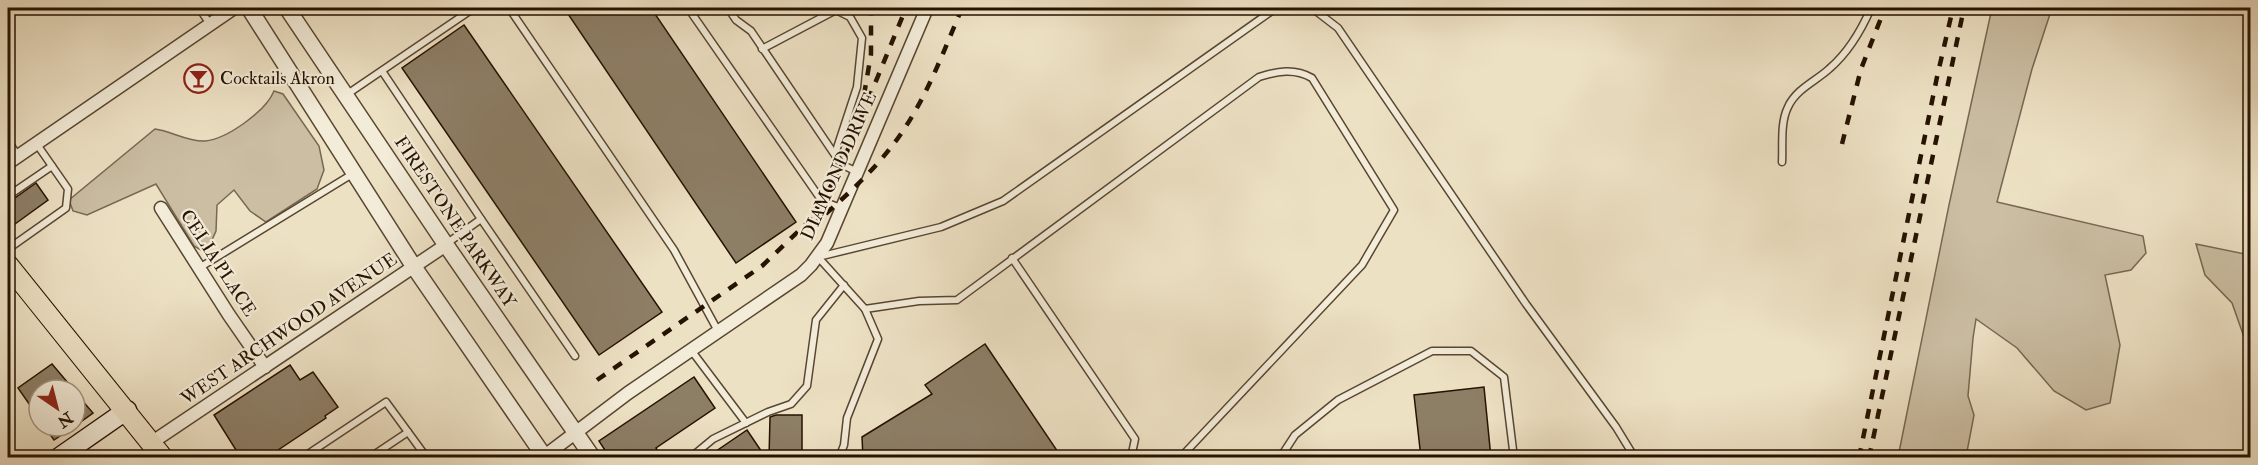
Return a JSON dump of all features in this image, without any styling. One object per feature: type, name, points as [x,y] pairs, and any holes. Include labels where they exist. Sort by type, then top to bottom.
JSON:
[{"type":"main road","points":[[8,264],[157,450]]},
{"type":"main road","points":[[58,458],[127,410]]},
{"type":"street","points":[[13,159],[234,8]]},
{"type":"street","points":[[249,8],[414,267],[544,457]]},
{"type":"street","name":"FIRESTONE PARKWAY","points":[[287,8],[593,458]]},
{"type":"street","name":"DIAMOND DRIVE","points":[[544,457],[691,350],[801,275],[818,257],[827,243],[927,8]]},
{"type":"street","name":"CELIA PLACE","points":[[161,208],[265,368]]},
{"type":"street","name":"WEST ARCHWOOD AVENUE","points":[[157,450],[265,368],[446,245]]},
{"type":"lane","points":[[199,8],[210,24]]},
{"type":"lane","points":[[345,95],[474,8]]},
{"type":"lane","points":[[509,8],[674,250],[718,331]]},
{"type":"lane","points":[[688,8],[822,201],[841,208]]},
{"type":"lane","points":[[728,8],[736,20],[751,32],[841,164],[857,172]]},
{"type":"lane","points":[[839,458],[844,444],[847,418],[878,339],[865,309],[818,257],[940,227],[1003,201],[1276,8]]},
{"type":"lane","points":[[1312,8],[1338,28],[1526,304],[1616,427],[1635,458]]},
{"type":"lane","points":[[1782,162],[1783,127],[1788,106],[1803,89],[1829,70],[1850,48],[1871,8]]},
{"type":"lane","points":[[762,49],[836,10],[850,17],[862,38],[857,87],[835,154]]},
{"type":"lane","points":[[382,71],[575,356]]},
{"type":"lane","points":[[865,309],[957,300],[1258,77],[1275,71],[1302,72],[1312,78],[1394,210],[1362,266],[1180,458]]},
{"type":"lane","points":[[8,141],[13,159]]},
{"type":"lane","points":[[8,249],[66,208],[68,189],[36,143]]},
{"type":"lane","points":[[8,196],[52,166]]},
{"type":"lane","points":[[199,268],[354,173]]},
{"type":"lane","points":[[446,245],[481,219]]},
{"type":"lane","points":[[1012,258],[1135,439],[1131,458]]},
{"type":"lane","points":[[690,458],[713,439],[791,404],[807,386],[816,320],[844,285]]},
{"type":"lane","points":[[691,350],[746,423]]},
{"type":"lane","points":[[1280,458],[1295,435],[1338,400],[1432,351],[1471,351],[1504,377],[1514,458]]},
{"type":"lane","points":[[303,457],[386,402],[426,458]]},
{"type":"lane","points":[[369,458],[408,432]]},
{"type":"shaded area","points":[[1992,8],[2052,8],[2032,69],[1997,202],[2143,236],[2146,253],[2131,270],[2105,275],[2120,345],[2110,403],[2086,410],[2054,391],[2017,348],[1976,319],[1968,396],[1974,415],[1966,457],[1898,457],[1949,205]]},
{"type":"shaded area","points":[[274,91],[283,94],[319,146],[324,170],[317,189],[266,222],[250,211],[234,190],[217,205],[216,231],[206,253],[194,246],[156,184],[87,215],[73,211],[69,200],[155,129],[192,140],[214,139],[245,123],[263,107]]},
{"type":"shaded area","points":[[2196,244],[2250,255],[2250,354],[2232,303],[2205,275]]},
{"type":"building","points":[[564,8],[651,8],[796,222],[736,263]]},
{"type":"building","points":[[464,25],[662,312],[599,355],[402,68]]},
{"type":"building","points":[[36,183],[48,200],[15,224],[8,213],[8,203]]},
{"type":"building","points":[[985,344],[1062,458],[863,458],[862,437],[932,394],[925,385]]},
{"type":"building","points":[[52,364],[64,378],[32,378]]},
{"type":"building","points":[[290,365],[300,380],[313,372],[338,407],[325,416],[326,418],[266,458],[241,458],[214,415]]},
{"type":"building","points":[[694,377],[715,408],[656,448],[662,458],[610,458],[599,441]]},
{"type":"building","points":[[27,382],[27,401],[18,388]]},
{"type":"building","points":[[1484,387],[1491,458],[1421,458],[1414,395]]},
{"type":"building","points":[[87,406],[93,413],[87,417]]},
{"type":"building","points":[[802,415],[802,458],[769,458],[770,417]]},
{"type":"building","points":[[747,430],[766,458],[706,458]]},
{"type":"railway","points":[[864,95],[871,54],[871,8]]},
{"type":"railway","points":[[597,380],[762,266],[807,223],[839,171],[906,8]]},
{"type":"railway","points":[[811,227],[864,178],[903,130],[914,114],[931,79],[962,8]]},
{"type":"railway","points":[[1842,144],[1861,69],[1885,8]]},
{"type":"railway","points":[[1859,458],[1953,8]]},
{"type":"railway","points":[[1869,458],[1964,8]]},
{"type":"place","name":"Cocktails Akron","points":[[199,78]]}]
